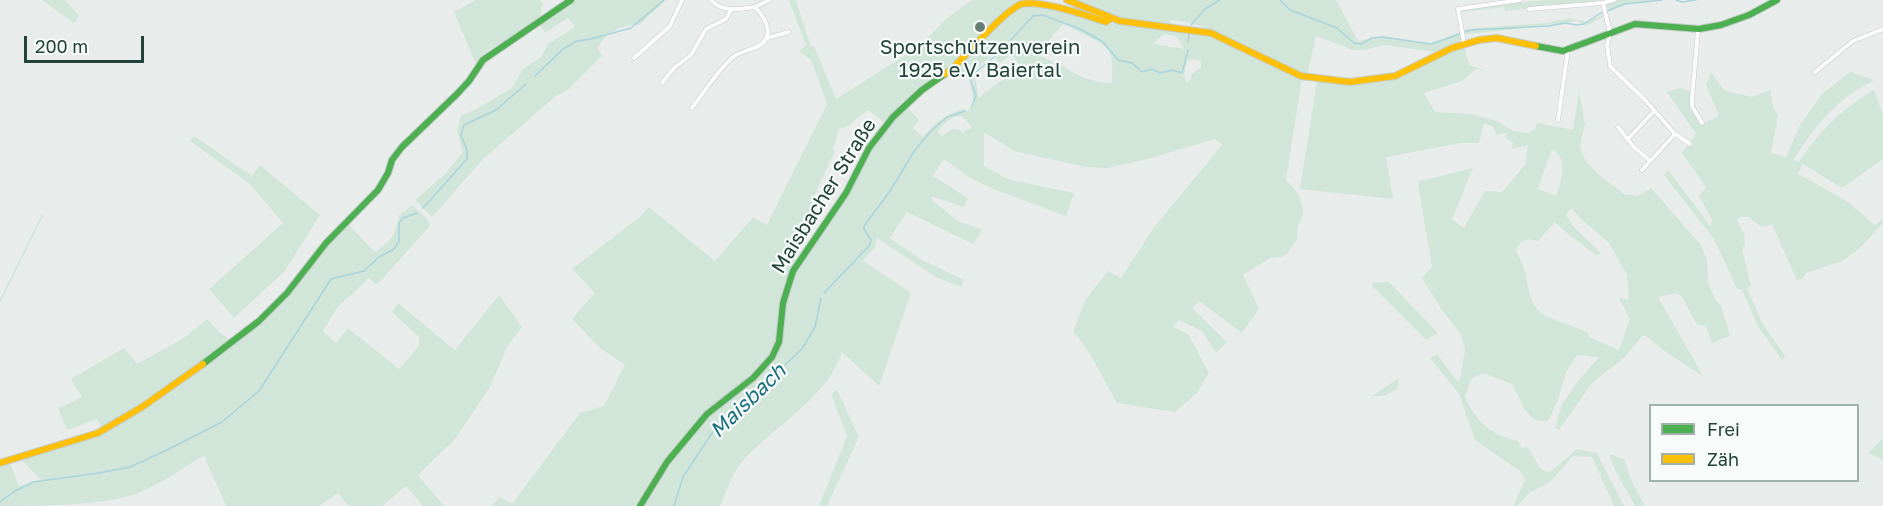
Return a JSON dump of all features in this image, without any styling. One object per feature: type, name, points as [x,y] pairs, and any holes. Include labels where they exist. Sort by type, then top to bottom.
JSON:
[{"type":"street","points":[[0,463],[98,433],[142,407],[227,347],[259,321],[287,293],[326,243],[378,190],[388,173],[392,160],[402,147],[457,94],[483,60],[571,0]]},
{"type":"street","points":[[634,58],[670,26],[682,0]]},
{"type":"street","points":[[711,0],[714,4],[731,10],[754,7],[769,0]]},
{"type":"street","points":[[1067,0],[1111,18],[1131,23],[1180,27],[1211,33],[1296,74],[1350,82],[1395,76],[1464,43],[1497,38],[1557,51],[1568,50],[1635,24],[1698,29],[1735,21],[1777,0]]},
{"type":"street","points":[[1464,43],[1458,9],[1520,0]]},
{"type":"street","points":[[1528,9],[1603,3],[1614,0]]},
{"type":"street","name":"Maisbacher Straße","points":[[639,506],[667,462],[703,419],[753,378],[772,357],[779,338],[786,291],[795,267],[846,193],[869,148],[908,102],[953,68],[1008,13],[1022,3],[1038,2],[1082,13],[1106,22],[1111,18]]},
{"type":"street","points":[[1603,3],[1610,33],[1607,45],[1610,66],[1675,134],[1690,144]]},
{"type":"street","points":[[692,108],[735,55],[758,47],[766,38],[768,26],[765,18],[754,7]]},
{"type":"street","points":[[662,83],[674,68],[691,55],[706,29],[726,19],[731,10]]},
{"type":"street","points":[[1698,29],[1692,106],[1702,123]]},
{"type":"street","points":[[1815,72],[1853,41],[1883,29]]},
{"type":"street","points":[[766,38],[789,32]]},
{"type":"street","points":[[1558,120],[1568,50]]},
{"type":"street","points":[[1628,139],[1654,111]]},
{"type":"street","points":[[1618,127],[1650,161]]},
{"type":"street","points":[[1642,171],[1675,134]]},
{"type":"green space","points":[[42,0],[65,0],[79,16],[74,23]]},
{"type":"green space","points":[[476,0],[540,0],[543,4],[539,20],[488,51],[476,64],[454,12]]},
{"type":"green space","points":[[574,0],[666,0],[639,25],[620,28],[609,33],[598,48],[602,56],[569,89],[555,97],[484,158],[432,217],[415,200],[443,176],[463,152],[457,130],[461,116],[512,88],[523,69],[541,57],[548,44],[575,27],[568,18],[545,33],[539,24]]},
{"type":"green space","points":[[789,0],[796,0],[811,47],[814,46],[836,99],[920,46],[947,18],[972,0],[1034,0],[1037,5],[1039,3],[1092,18],[1106,26],[1115,22],[1205,36],[1238,47],[1287,73],[1302,78],[1286,180],[1301,201],[1303,214],[1298,225],[1297,239],[1288,253],[1282,257],[1270,258],[1243,275],[1259,309],[1242,333],[1199,301],[1192,308],[1227,342],[1216,353],[1202,331],[1179,320],[1173,327],[1188,334],[1209,373],[1197,393],[1175,412],[1117,403],[1090,354],[1073,331],[1086,299],[1108,271],[1121,278],[1155,226],[1222,145],[1215,139],[1148,159],[1107,168],[1086,167],[1014,151],[984,132],[984,166],[1007,179],[1074,193],[1066,216],[970,178],[944,159],[933,176],[968,198],[964,207],[931,196],[933,201],[958,221],[982,230],[973,244],[907,212],[890,238],[920,259],[964,280],[961,287],[936,277],[877,238],[875,247],[863,261],[911,293],[879,386],[842,352],[825,384],[740,464],[720,506],[641,506],[664,468],[691,432],[719,406],[761,373],[773,358],[781,341],[787,292],[794,271],[849,192],[866,157],[882,133],[906,106],[919,120],[913,128],[923,137],[946,116],[964,109],[966,112],[973,101],[971,88],[974,84],[956,68],[1015,8],[1013,5],[951,66],[908,100],[885,123],[868,110],[846,127],[839,129],[833,150],[835,151],[818,187],[795,249],[796,260],[781,304],[778,340],[774,352],[765,363],[703,415],[676,446],[637,506],[491,506],[500,497],[512,504],[580,413],[604,406],[625,365],[600,348],[572,319],[595,293],[572,269],[641,216],[649,207],[715,261],[753,217],[767,225],[827,104],[811,60],[799,51],[806,45]],"holes":[[[1063,24],[1106,47],[1111,56],[1112,83],[1081,76],[1037,54]],[[1164,34],[1176,36],[1184,49],[1153,44]],[[1011,54],[1021,67],[979,99],[976,82],[971,73],[993,55],[1000,63]],[[1196,59],[1201,61],[1201,67],[1186,83],[1184,75],[1187,61]],[[959,116],[962,116],[972,127],[963,133],[952,129],[942,136],[937,131],[951,118]]]},
{"type":"green space","points":[[1074,0],[1336,0],[1358,41],[1384,36],[1431,43],[1461,32],[1463,40],[1436,52],[1385,45],[1353,50],[1316,36],[1307,75],[1202,27],[1168,20],[1173,24],[1114,18]]},
{"type":"green space","points":[[1544,0],[1604,0],[1505,11],[1504,7],[1462,12],[1463,9]]},
{"type":"green space","points":[[1617,0],[1658,0],[1624,4],[1609,10],[1606,5]]},
{"type":"green space","points":[[1605,14],[1586,26],[1577,21],[1468,34],[1465,29],[1546,23],[1570,18],[1587,22]]},
{"type":"green space","points":[[1465,45],[1470,65],[1488,72],[1476,69],[1462,81],[1424,93],[1435,112],[1473,114],[1497,121],[1513,131],[1529,133],[1535,129],[1537,123],[1573,130],[1579,91],[1585,124],[1580,146],[1585,160],[1598,174],[1624,194],[1638,196],[1651,188],[1701,245],[1707,260],[1708,283],[1716,301],[1721,305],[1730,336],[1712,343],[1706,326],[1697,325],[1682,297],[1676,293],[1658,297],[1703,376],[1646,336],[1642,336],[1625,357],[1592,383],[1559,430],[1555,428],[1562,404],[1599,357],[1577,355],[1566,372],[1558,400],[1548,421],[1534,420],[1525,410],[1512,384],[1484,373],[1472,378],[1465,397],[1479,420],[1492,431],[1518,441],[1522,448],[1528,447],[1540,468],[1547,472],[1577,449],[1597,453],[1624,506],[1614,506],[1592,457],[1573,456],[1549,483],[1530,492],[1517,506],[1513,506],[1525,480],[1520,471],[1475,440],[1459,394],[1430,358],[1437,354],[1457,381],[1460,380],[1465,350],[1460,333],[1422,278],[1432,266],[1418,184],[1420,181],[1473,168],[1452,219],[1464,228],[1485,191],[1502,192],[1525,165],[1528,145],[1512,149],[1513,143],[1506,138],[1507,133],[1497,135],[1493,127],[1484,123],[1479,143],[1462,143],[1386,157],[1393,199],[1300,189],[1317,81],[1343,85],[1385,82],[1403,76]],"holes":[[[1552,149],[1561,159],[1563,170],[1556,196],[1538,189]],[[1571,208],[1609,243],[1627,275],[1629,300],[1619,298],[1630,319],[1619,350],[1589,337],[1588,333],[1542,314],[1530,295],[1516,250],[1521,242],[1529,239],[1538,241],[1555,222],[1596,255],[1601,253],[1573,226],[1566,215]]]},
{"type":"green space","points":[[1711,72],[1725,91],[1752,97],[1770,90],[1778,116],[1771,153],[1786,157],[1800,125],[1822,94],[1850,72],[1872,79],[1873,81],[1848,96],[1827,114],[1793,160],[1799,162],[1832,122],[1851,105],[1874,90],[1883,115],[1883,159],[1842,188],[1803,164],[1798,174],[1845,200],[1875,225],[1883,218],[1883,223],[1859,249],[1842,261],[1806,273],[1797,281],[1772,224],[1761,227],[1749,217],[1740,217],[1737,220],[1744,234],[1745,243],[1742,250],[1751,286],[1747,288],[1762,323],[1785,356],[1782,360],[1759,328],[1742,290],[1737,289],[1714,239],[1664,175],[1668,170],[1711,227],[1712,220],[1699,196],[1706,187],[1682,153],[1696,134],[1667,92],[1681,88],[1693,92],[1693,100],[1703,123],[1719,116],[1706,85]]},
{"type":"green space","points":[[194,136],[252,176],[260,165],[320,215],[284,272],[234,318],[209,289],[283,223],[250,184],[190,141]]},
{"type":"green space","points":[[412,205],[427,219],[430,226],[377,285],[369,278],[337,308],[323,331],[336,343],[348,328],[399,369],[419,346],[419,337],[392,312],[398,303],[455,350],[499,295],[522,327],[507,347],[490,387],[455,439],[418,475],[444,506],[423,506],[406,486],[382,506],[348,506],[338,493],[319,506],[226,506],[205,455],[146,490],[121,498],[69,504],[0,506],[0,464],[9,461],[19,486],[42,481],[20,458],[111,428],[205,367],[260,321],[348,224],[375,252],[389,240],[399,215]]},
{"type":"green space","points":[[42,214],[43,216],[0,303],[0,299]]},
{"type":"green space","points":[[1389,282],[1438,333],[1426,340],[1372,286],[1373,283]]},
{"type":"green space","points":[[207,319],[220,333],[232,341],[102,429],[97,419],[67,430],[58,408],[82,397],[71,379],[124,348],[137,364],[182,339]]},
{"type":"green space","points":[[1399,378],[1397,389],[1384,396],[1372,396]]},
{"type":"green space","points":[[837,390],[859,437],[827,506],[819,506],[847,436],[831,394]]},
{"type":"green space","points":[[1883,438],[1883,460],[1868,453]]},
{"type":"green space","points":[[1609,454],[1624,459],[1632,482],[1645,506],[1635,506]]},
{"type":"waterway","points":[[535,76],[563,49],[577,41],[631,28],[664,0]]},
{"type":"waterway","name":"Maisbach","points":[[1191,25],[1205,9],[1219,0]]},
{"type":"waterway","points":[[1280,0],[1290,10],[1337,28],[1354,43],[1361,44],[1372,38],[1382,37],[1431,44],[1471,30],[1566,23],[1584,24],[1599,14],[1625,4],[1662,0]]},
{"type":"waterway","points":[[1676,0],[1682,2],[1696,0]]},
{"type":"waterway","name":"Maisbach","points":[[972,106],[976,96],[971,76],[999,53],[1033,16],[1043,15],[1082,30],[1103,42],[1118,60],[1132,63],[1142,72],[1152,69],[1160,73],[1172,70],[1182,73],[1188,50]]},
{"type":"waterway","name":"Maisbach","points":[[1188,42],[1189,34]]},
{"type":"waterway","points":[[423,208],[467,159],[467,150],[461,135],[464,125],[496,110],[526,84]]},
{"type":"waterway","name":"Maisbach","points":[[824,293],[869,246],[871,240],[864,226],[890,191],[915,150],[947,117],[965,111]]},
{"type":"waterway","points":[[0,502],[33,482],[130,467],[222,422],[259,391],[331,279],[364,271],[379,257],[394,249],[399,241],[399,223],[403,218],[417,213]]},
{"type":"waterway","name":"Maisbach","points":[[674,506],[683,477],[712,433],[802,349],[815,327],[821,298]]},
{"type":"traffic: fast","points":[[203,364],[259,321],[287,293],[326,243],[378,190],[388,173],[392,160],[402,147],[457,94],[483,60],[571,0]]},
{"type":"traffic: fast","points":[[1536,46],[1563,51],[1635,24],[1699,29],[1721,25],[1749,15],[1777,0]]},
{"type":"traffic: fast","points":[[640,506],[667,462],[707,414],[753,378],[772,357],[779,342],[783,303],[793,271],[846,193],[869,148],[893,117],[922,90],[945,74]]},
{"type":"traffic: slow","points":[[1067,0],[1120,21],[1211,33],[1301,76],[1350,82],[1395,76],[1452,48],[1479,40],[1497,38],[1536,46]]},
{"type":"traffic: slow","points":[[945,74],[995,24],[1021,4],[1051,6],[1106,22],[1111,18]]},
{"type":"traffic: slow","points":[[0,463],[98,433],[142,407],[203,364]]},
{"type":"place","name":"Sportschützenverein 1925 e.V. Baiertal","points":[[980,27]]}]
